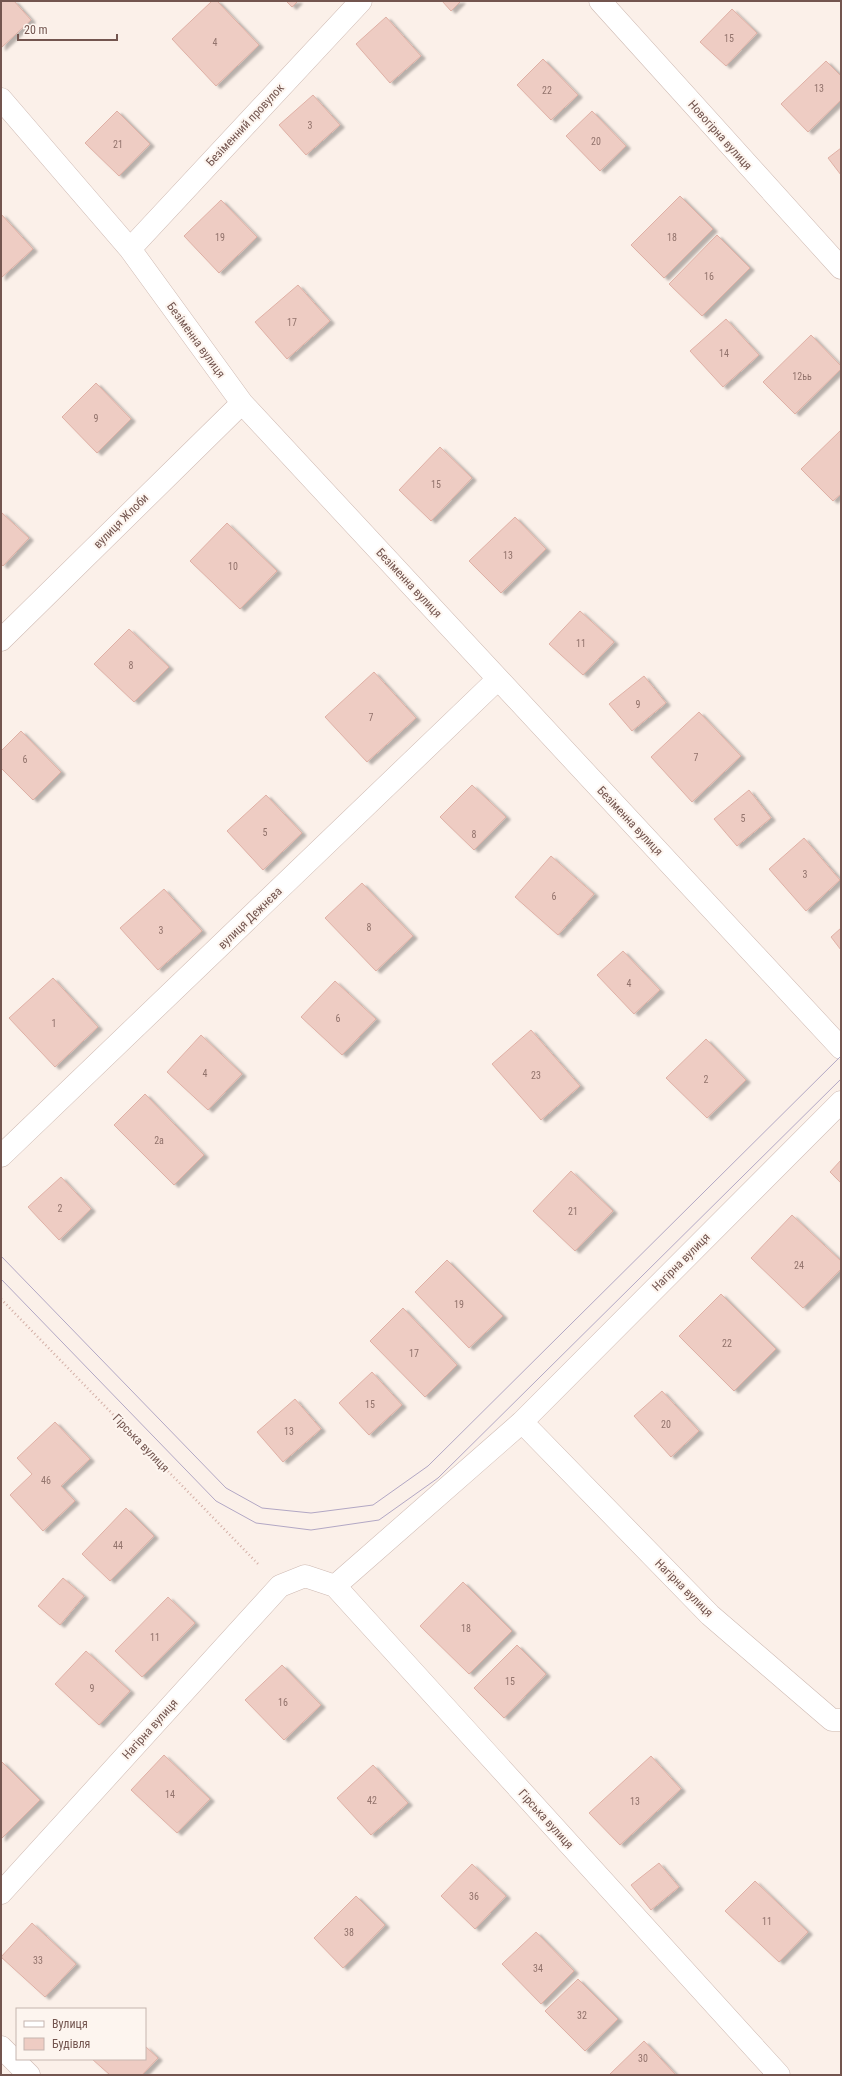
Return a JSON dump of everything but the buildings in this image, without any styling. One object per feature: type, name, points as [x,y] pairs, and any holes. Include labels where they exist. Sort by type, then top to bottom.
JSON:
[{"type":"street","name":"Безіменний провулок","points":[[130,249],[361,1]]},
{"type":"street","name":"Новогірна вулиця","points":[[600,1],[841,268]]},
{"type":"street","name":"Безіменна вулиця","points":[[1,99],[130,249],[242,402],[841,1048]]},
{"type":"street","name":"вулиця Жлоби","points":[[1,640],[242,402]]},
{"type":"street","name":"вулиця Дежнєва","points":[[1,1156],[498,679]]},
{"type":"street","name":"Нагірна вулиця","points":[[335,1586],[522,1422],[841,1102]]},
{"type":"street","name":"Нагірна вулиця","points":[[522,1422],[710,1615],[832,1720],[841,1720]]},
{"type":"street","name":"Нагірна вулиця","points":[[1,1893],[280,1586],[305,1576]]},
{"type":"street","name":"Гірська вулиця","points":[[305,1576],[335,1586],[779,2075]]},
{"type":"street","points":[[1,2047],[29,2075]]},
{"type":"path","name":"Гірська вулиця","points":[[1,1299],[280,1586]]},
{"type":"tram line","points":[[1,1256],[226,1488],[262,1508],[311,1513],[373,1505],[428,1466],[841,1056]]},
{"type":"tram line","points":[[1,1279],[216,1501],[256,1523],[311,1530],[379,1520],[438,1478],[841,1079]]}]
